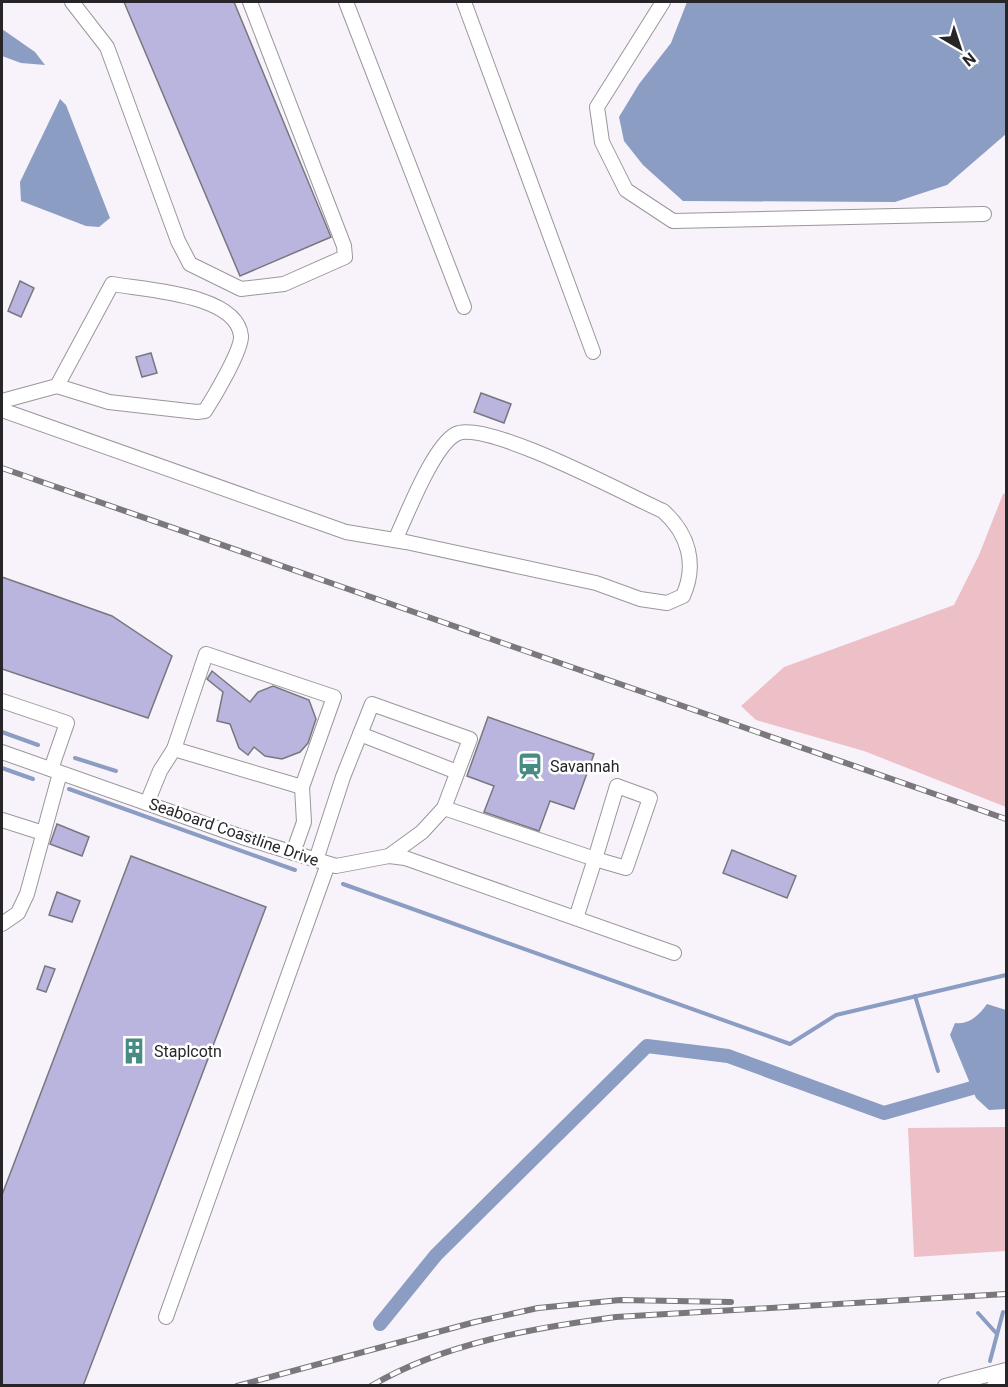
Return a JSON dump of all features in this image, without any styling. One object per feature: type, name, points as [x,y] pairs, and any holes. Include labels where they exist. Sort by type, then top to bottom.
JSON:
[{"type":"street","points":[[72,2],[107,47],[178,241],[190,264],[241,289],[284,284],[345,257],[344,246],[250,2]]},
{"type":"street","points":[[346,2],[464,307]]},
{"type":"street","points":[[464,2],[593,352]]},
{"type":"street","points":[[663,2],[597,107],[602,142],[626,190],[635,196],[673,221],[984,214]]},
{"type":"street","points":[[2,401],[57,386],[109,402],[205,411],[229,369],[241,338],[238,327],[232,316],[216,305],[112,284],[57,386]]},
{"type":"street","points":[[2,410],[346,532],[395,540],[596,583],[640,599],[667,603],[683,596],[690,580],[688,544],[674,521],[663,511],[503,438],[470,431],[455,435],[444,445],[425,473],[395,540]]},
{"type":"street","points":[[147,803],[160,771],[174,749],[206,654],[334,697],[302,787],[304,822],[293,853]]},
{"type":"street","points":[[2,701],[67,723],[27,894],[18,913],[2,924]]},
{"type":"street","points":[[166,1317],[322,862],[360,734],[372,704],[470,739],[444,808],[422,832],[389,856]]},
{"type":"street","points":[[360,734],[457,772]]},
{"type":"street","points":[[174,749],[302,787]]},
{"type":"street","name":"Seaboard Coastline Drive","points":[[2,752],[336,866],[389,856],[405,858],[674,953]]},
{"type":"street","points":[[444,808],[595,859],[626,868],[650,798],[617,786],[595,859],[576,918]]},
{"type":"street","points":[[2,820],[42,833]]},
{"type":"street","points":[[945,1386],[1006,1370]]},
{"type":"street","points":[[994,1386],[1006,1376]]},
{"type":"shaded area","points":[[1006,493],[1006,807],[864,751],[756,720],[741,706],[784,667],[954,605],[979,555],[1003,494]]},
{"type":"shaded area","points":[[1006,1127],[1006,1251],[914,1257],[908,1128]]},
{"type":"water","points":[[687,2],[1006,2],[1006,134],[947,185],[895,202],[683,201],[643,165],[624,141],[619,117],[639,84],[671,43]]},
{"type":"water","points":[[2,29],[35,52],[45,65],[21,63],[2,56]]},
{"type":"water","points":[[60,99],[66,105],[110,218],[99,227],[86,226],[21,201],[20,182]]},
{"type":"water","points":[[987,1004],[1006,1010],[1006,1109],[989,1110],[976,1098],[950,1035],[955,1023],[973,1018]]},
{"type":"building","points":[[124,2],[234,2],[331,237],[240,276]]},
{"type":"building","points":[[20,281],[34,288],[21,317],[8,311]]},
{"type":"building","points":[[151,353],[157,373],[142,377],[136,357]]},
{"type":"building","points":[[481,393],[511,404],[504,423],[474,412]]},
{"type":"building","points":[[2,577],[112,616],[172,656],[148,718],[2,669]]},
{"type":"building","points":[[212,671],[250,702],[258,692],[273,686],[309,700],[316,719],[308,743],[300,752],[282,759],[265,756],[254,747],[248,755],[239,748],[230,724],[217,721],[223,692],[207,679]]},
{"type":"building","points":[[488,717],[594,754],[574,809],[550,801],[539,831],[484,812],[494,786],[467,776]]},
{"type":"building","points":[[57,824],[89,837],[82,856],[50,844]]},
{"type":"building","points":[[732,850],[796,876],[787,898],[723,873]]},
{"type":"building","name":"Staplcotn","points":[[131,856],[266,907],[83,1386],[2,1386],[2,1195]]},
{"type":"building","points":[[57,892],[80,901],[72,922],[49,915]]},
{"type":"building","points":[[45,966],[55,969],[46,992],[37,989]]},
{"type":"waterway","points":[[2,732],[38,745]]},
{"type":"waterway","points":[[75,758],[116,771]]},
{"type":"waterway","points":[[2,768],[33,779]]},
{"type":"waterway","points":[[69,789],[295,870]]},
{"type":"waterway","points":[[343,884],[790,1044],[836,1015],[1006,975]]},
{"type":"waterway","points":[[915,996],[938,1071]]},
{"type":"waterway","points":[[380,1324],[436,1255],[647,1046],[728,1056],[884,1113],[972,1088]]},
{"type":"waterway","points":[[990,1361],[1003,1312]]},
{"type":"waterway","points":[[978,1313],[997,1334]]},
{"type":"railway","points":[[2,468],[1006,819]]},
{"type":"railway","points":[[371,1386],[399,1371],[459,1348],[521,1332],[585,1321],[616,1317],[1006,1294]]},
{"type":"railway","points":[[237,1386],[475,1322],[538,1308],[620,1300],[731,1302]]},
{"type":"place","name":"Savannah","points":[[530,766]]},
{"type":"place","name":"Staplcotn","points":[[134,1051]]}]
